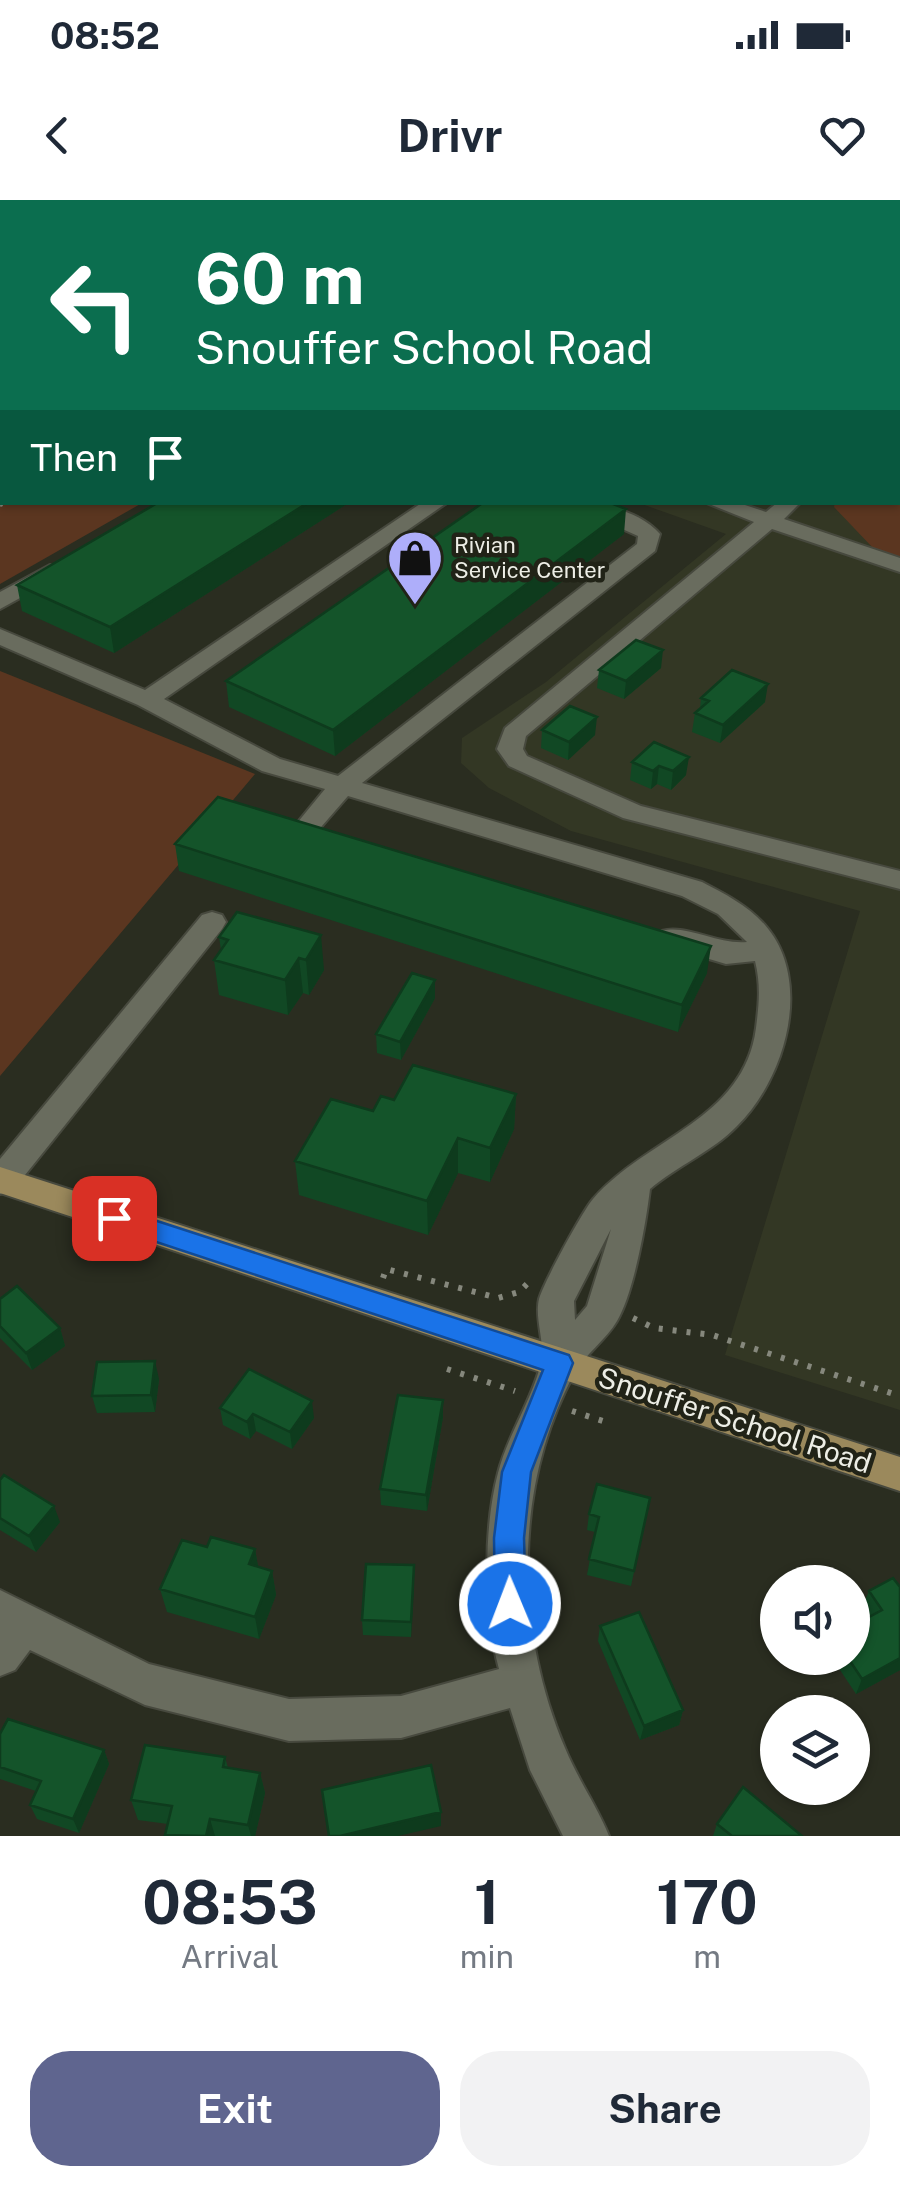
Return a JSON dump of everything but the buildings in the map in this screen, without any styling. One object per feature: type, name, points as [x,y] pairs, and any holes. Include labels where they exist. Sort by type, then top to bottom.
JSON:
[{"type":"main road","name":"Snouffer School Road","points":[[1,1180],[900,1474]]},
{"type":"street","points":[[146,700],[434,505]]},
{"type":"street","points":[[306,828],[342,786],[647,546],[648,534],[635,524],[581,505]]},
{"type":"street","points":[[722,505],[900,565]]},
{"type":"street","points":[[788,505],[514,734],[510,749],[518,761],[632,812],[900,880]]},
{"type":"street","points":[[0,602],[68,562]]},
{"type":"street","points":[[0,636],[146,700],[271,764],[692,890],[728,907],[756,932],[766,950],[776,986],[769,1045],[756,1082],[725,1119],[657,1164],[604,1209],[556,1301],[560,1363],[516,1472],[509,1538],[511,1638],[545,1755],[587,1836]]},
{"type":"street","points":[[277,820],[344,840]]},
{"type":"street","points":[[1,1180],[212,922]]},
{"type":"street","points":[[650,932],[726,954],[766,950]]},
{"type":"street","points":[[8,1630],[146,1684],[289,1720],[401,1717],[523,1684]]},
{"type":"path","points":[[380,1283],[386,1270],[498,1298],[519,1292],[540,1269]]},
{"type":"path","points":[[633,1318],[646,1325],[712,1335],[900,1396]]},
{"type":"path","points":[[641,1336],[646,1325]]},
{"type":"path","points":[[447,1369],[515,1392]]},
{"type":"path","points":[[572,1411],[603,1421]]},
{"type":"shaded area","points":[[0,505],[138,505],[0,584]]},
{"type":"shaded area","points":[[645,505],[900,505],[900,1410],[725,1355],[860,911],[571,831],[489,788],[461,763],[462,738],[546,682],[726,534]]},
{"type":"shaded area","points":[[900,505],[900,558],[873,548],[834,507]]},
{"type":"shaded area","points":[[0,671],[255,774],[0,1076]]},
{"type":"place","name":"Rivian Service Center","points":[[415,607]]},
{"type":"route","points":[[114,1218],[560,1363],[516,1472],[509,1538],[510,1604]]}]
